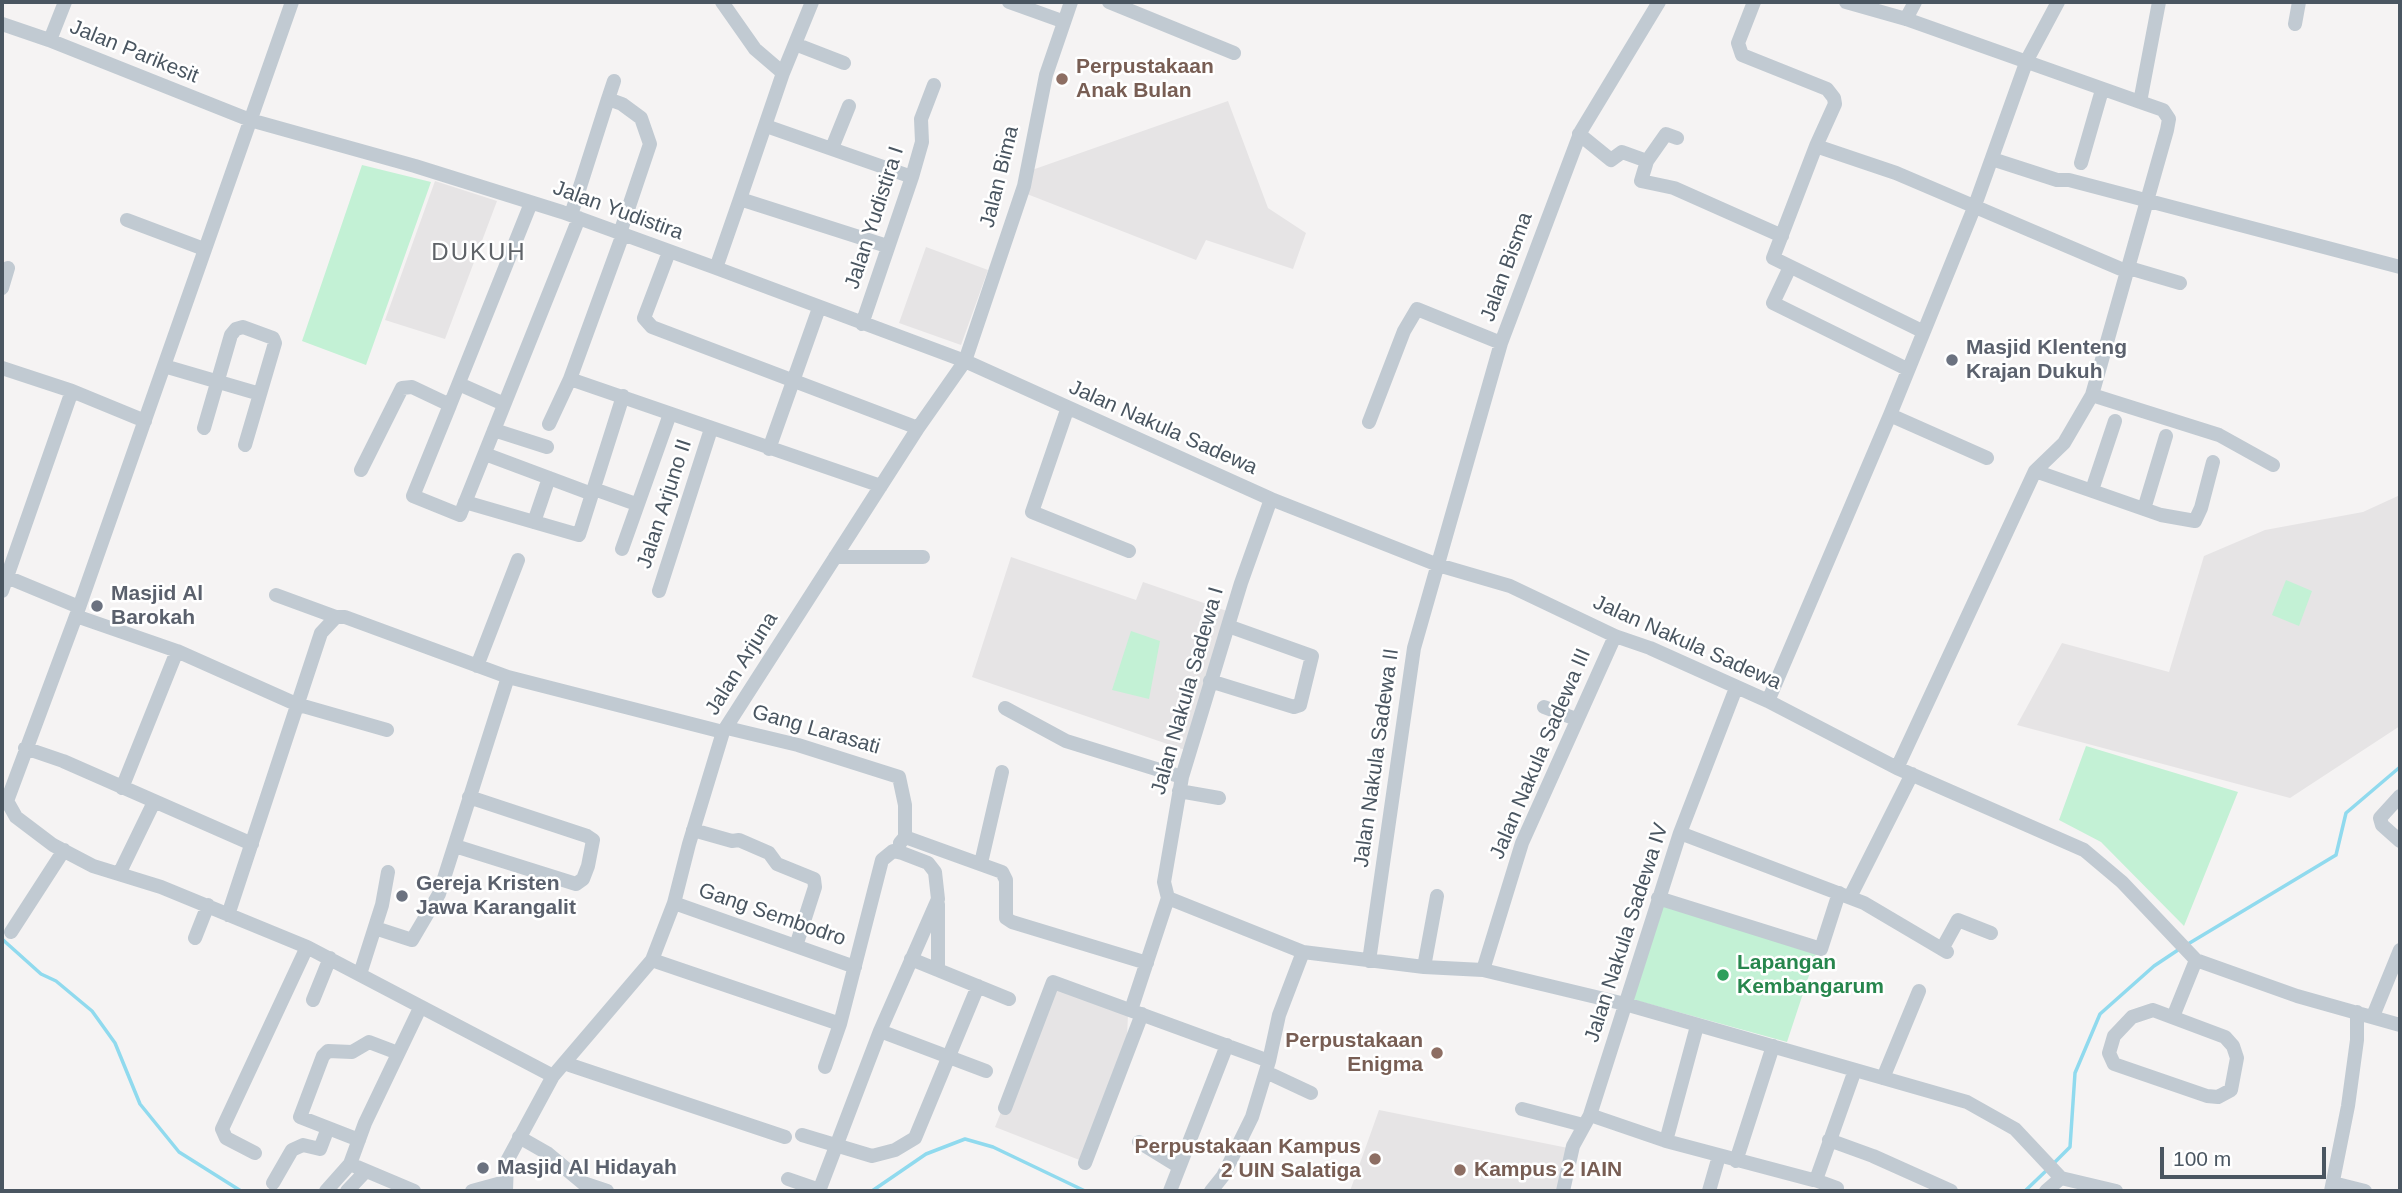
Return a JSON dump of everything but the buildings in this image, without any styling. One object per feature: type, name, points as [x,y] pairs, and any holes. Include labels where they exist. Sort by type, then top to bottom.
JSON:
[{"type":"street","points":[[50,40],[65,2]]},
{"type":"street","points":[[292,2],[77,611],[5,801],[26,827],[93,866],[120,872],[208,905],[307,947],[553,1076]]},
{"type":"street","points":[[722,2],[747,40],[783,73]]},
{"type":"street","points":[[716,268],[783,73],[812,2]]},
{"type":"street","points":[[1009,2],[1062,21]]},
{"type":"street","name":"Jalan Bima","points":[[965,361],[1024,186],[1046,75],[1062,21],[1071,2]]},
{"type":"street","points":[[1109,2],[1234,53]]},
{"type":"street","name":"Jalan Bisma","points":[[1438,565],[1501,342],[1580,134],[1659,2]]},
{"type":"street","points":[[1754,2],[1738,43],[1742,55],[1827,89],[1834,97],[1835,104],[1773,258],[1922,331]]},
{"type":"street","points":[[1846,2],[1906,19],[2027,60],[2102,90],[2163,110],[2169,120],[2092,395],[2064,443],[2035,471],[1897,768]]},
{"type":"street","points":[[1906,19],[1916,2]]},
{"type":"street","points":[[1768,701],[1890,415],[1974,208],[2027,60],[2058,2]]},
{"type":"street","points":[[2140,102],[2159,2]]},
{"type":"street","points":[[2295,24],[2299,2]]},
{"type":"street","name":"Jalan Parikesit","points":[[2,24],[50,40],[250,120]]},
{"type":"street","points":[[795,44],[844,63]]},
{"type":"street","points":[[531,202],[413,496],[460,515],[495,430],[575,216],[614,81]]},
{"type":"street","name":"Jalan Yudistira I","points":[[862,324],[912,177],[922,142],[921,119],[934,85]]},
{"type":"street","points":[[2081,163],[2102,90]]},
{"type":"street","points":[[549,424],[570,379],[648,154],[649,136],[641,118],[631,108],[608,99]]},
{"type":"street","points":[[832,148],[849,106]]},
{"type":"street","name":"Jalan Yudistira","points":[[250,120],[415,166],[575,216],[965,361]]},
{"type":"street","points":[[766,126],[912,177]]},
{"type":"street","points":[[1580,134],[1611,160],[1622,152],[1647,161]]},
{"type":"street","points":[[1677,138],[1666,134],[1647,161],[1641,181],[1674,188],[1782,236]]},
{"type":"street","points":[[1816,146],[1896,173],[1974,208],[2128,270],[2173,284],[2180,283]]},
{"type":"street","points":[[1992,159],[2057,180],[2069,180],[2148,200],[2400,267]]},
{"type":"street","points":[[740,199],[887,246]]},
{"type":"street","points":[[127,220],[204,249]]},
{"type":"street","points":[[669,252],[644,318],[646,322],[918,428]]},
{"type":"street","points":[[1790,267],[1773,303],[1907,369]]},
{"type":"street","points":[[2,288],[8,268]]},
{"type":"street","points":[[769,449],[819,308]]},
{"type":"street","points":[[1368,422],[1404,331],[1417,309],[1423,309],[1501,342]]},
{"type":"street","points":[[204,428],[231,335],[236,328],[243,327],[275,341],[245,445]]},
{"type":"street","name":"Jalan Nakula Sadewa","points":[[965,361],[1068,410],[1271,499],[1438,565],[1510,586],[1615,636],[1650,648],[1768,701],[1897,768],[2084,850],[2122,881],[2194,958],[2297,996],[2400,1025]]},
{"type":"street","name":"Jalan Arjuna","points":[[506,1187],[508,1161],[553,1076],[652,960],[674,903],[693,830],[725,730],[918,428],[965,361]]},
{"type":"street","points":[[164,366],[260,394]]},
{"type":"street","points":[[2,368],[72,391],[145,421]]},
{"type":"street","points":[[570,379],[881,486]]},
{"type":"street","points":[[459,384],[504,404]]},
{"type":"street","points":[[362,470],[402,388],[412,387],[450,405]]},
{"type":"street","points":[[2,591],[5,575],[72,391]]},
{"type":"street","points":[[2092,395],[2219,435],[2273,465]]},
{"type":"street","points":[[465,502],[578,535],[623,396]]},
{"type":"street","points":[[1068,410],[1032,512],[1129,551]]},
{"type":"street","points":[[622,549],[670,414]]},
{"type":"street","points":[[1890,415],[1987,458]]},
{"type":"street","points":[[2092,490],[2115,421]]},
{"type":"street","name":"Jalan Arjuno II","points":[[659,592],[711,429]]},
{"type":"street","points":[[495,430],[547,447]]},
{"type":"street","points":[[2144,509],[2166,436]]},
{"type":"street","points":[[485,454],[549,478],[636,504]]},
{"type":"street","points":[[2035,471],[2144,509],[2194,521],[2201,508],[2213,462]]},
{"type":"street","points":[[534,522],[549,478]]},
{"type":"street","name":"Jalan Nakula Sadewa I","points":[[1085,1163],[1136,1012],[1147,962],[1168,898],[1164,882],[1181,784],[1210,681],[1271,499]]},
{"type":"street","points":[[835,557],[923,557]]},
{"type":"street","points":[[477,666],[518,560]]},
{"type":"street","name":"Jalan Nakula Sadewa II","points":[[1369,961],[1414,648],[1438,565]]},
{"type":"street","points":[[5,575],[77,611],[177,651],[296,704],[387,730]]},
{"type":"street","points":[[276,595],[336,617],[345,617],[508,677],[725,730]]},
{"type":"street","points":[[228,915],[321,633],[336,617]]},
{"type":"street","points":[[1210,681],[1294,707],[1300,705],[1312,656],[1228,626]]},
{"type":"street","name":"Jalan Nakula Sadewa III","points":[[1483,970],[1522,843],[1615,636]]},
{"type":"street","points":[[122,788],[177,651]]},
{"type":"street","points":[[375,928],[412,940],[439,894],[508,677]]},
{"type":"street","name":"Jalan Nakula Sadewa IV","points":[[1563,1191],[1573,1146],[1587,1120],[1680,833],[1736,688]]},
{"type":"street","points":[[1005,708],[1066,741],[1219,798]]},
{"type":"street","points":[[1544,708],[1576,719]]},
{"type":"street","name":"Gang Larasati","points":[[725,730],[798,745],[899,778],[905,806],[905,837]]},
{"type":"street","points":[[25,748],[64,761],[252,844]]},
{"type":"street","points":[[981,863],[1002,772]]},
{"type":"street","points":[[1658,898],[1821,949],[1844,895],[1912,774]]},
{"type":"street","points":[[2400,796],[2381,818],[2382,825],[2400,841]]},
{"type":"street","points":[[455,846],[576,884],[583,879],[591,854],[593,840],[587,836],[469,797]]},
{"type":"street","points":[[120,872],[154,802]]},
{"type":"street","points":[[693,830],[732,841],[739,840],[769,853],[777,864],[814,879],[815,887],[796,946]]},
{"type":"street","points":[[1680,833],[1844,895],[1905,924],[1945,951],[1958,919],[1991,933]]},
{"type":"street","points":[[825,1067],[855,967],[875,877],[882,860],[905,837],[1002,872],[1006,880],[1006,918],[1012,922],[1147,962]]},
{"type":"street","points":[[11,932],[64,850]]},
{"type":"street","points":[[893,851],[928,863],[935,872],[938,899],[938,970]]},
{"type":"street","points":[[360,974],[375,928],[388,872]]},
{"type":"street","points":[[1424,967],[1437,895]]},
{"type":"street","points":[[1168,898],[1303,952],[1424,967],[1483,970],[1625,1004],[1968,1102],[2015,1129],[2058,1176],[2116,1191]]},
{"type":"street","points":[[788,1179],[819,1190],[880,1031],[938,899]]},
{"type":"street","name":"Gang Sembodro","points":[[674,903],[855,967]]},
{"type":"street","points":[[195,938],[208,905]]},
{"type":"street","points":[[255,1153],[226,1138],[222,1129],[307,947]]},
{"type":"street","points":[[2374,1016],[2400,950]]},
{"type":"street","points":[[1211,1191],[1240,1145],[1268,1067],[1279,1016],[1303,952]]},
{"type":"street","points":[[313,1000],[330,958]]},
{"type":"street","points":[[2173,1017],[2194,958]]},
{"type":"street","points":[[911,959],[1009,999]]},
{"type":"street","points":[[652,960],[840,1024]]},
{"type":"street","points":[[1005,1108],[1052,983],[1227,1045],[1311,1093]]},
{"type":"street","points":[[802,1135],[872,1156],[895,1150],[915,1139],[978,986]]},
{"type":"street","points":[[1883,1078],[1919,992]]},
{"type":"street","points":[[326,1191],[350,1164],[420,1008]]},
{"type":"street","points":[[2153,1010],[2173,1017],[2225,1037],[2233,1046],[2237,1058],[2231,1090],[2224,1095],[2207,1096],[2114,1064],[2109,1053],[2114,1036],[2132,1017],[2153,1010]]},
{"type":"street","points":[[2357,1012],[2357,1040],[2348,1106],[2332,1187],[2365,1191]]},
{"type":"street","points":[[1667,1141],[1697,1026]]},
{"type":"street","points":[[880,1031],[986,1071]]},
{"type":"street","points":[[359,1140],[300,1117],[323,1056],[328,1051],[352,1052],[369,1042],[398,1053]]},
{"type":"street","points":[[1170,1191],[1227,1045]]},
{"type":"street","points":[[1736,1161],[1773,1046]]},
{"type":"street","points":[[564,1063],[785,1137]]},
{"type":"street","points":[[1815,1180],[1855,1070]]},
{"type":"street","points":[[1522,1109],[1587,1120],[1837,1188]]},
{"type":"street","points":[[273,1183],[292,1150],[303,1145],[320,1149],[328,1128]]},
{"type":"street","points":[[519,1137],[547,1153],[587,1187],[607,1191]]},
{"type":"street","points":[[1829,1140],[1873,1156],[1951,1191]]},
{"type":"street","points":[[1139,1142],[1178,1166]]},
{"type":"street","points":[[1709,1191],[1719,1156]]},
{"type":"street","points":[[350,1164],[408,1190]]},
{"type":"street","points":[[347,1191],[365,1171]]},
{"type":"street","points":[[2046,1191],[2058,1176]]},
{"type":"street","points":[[472,1191],[506,1187]]},
{"type":"shaded area","points":[[1228,101],[1268,208],[1306,233],[1293,269],[1206,240],[1196,260],[1027,194],[1032,170]]},
{"type":"shaded area","points":[[435,181],[497,201],[445,339],[385,320]]},
{"type":"shaded area","points":[[926,247],[988,270],[961,345],[899,323]]},
{"type":"shaded area","points":[[2400,495],[2400,726],[2290,798],[2017,725],[2062,643],[2169,672],[2204,556],[2265,530],[2363,512]]},
{"type":"shaded area","points":[[1011,557],[1136,600],[1143,582],[1227,611],[1185,750],[972,677]]},
{"type":"shaded area","points":[[1052,987],[1128,1014],[1127,1038],[1082,1161],[995,1127]]},
{"type":"shaded area","name":"Kampus 2 IAIN","points":[[1379,1110],[1568,1148],[1558,1191],[1350,1191]]},
{"type":"green space","points":[[362,165],[431,182],[366,365],[302,341]]},
{"type":"green space","points":[[2286,580],[2312,591],[2299,626],[2272,615]]},
{"type":"green space","points":[[1131,631],[1160,641],[1149,699],[1112,690]]},
{"type":"green space","points":[[2086,746],[2238,792],[2184,926],[2101,842],[2059,820]]},
{"type":"green space","name":"Lapangan Kembangarum","points":[[1662,896],[1817,951],[1787,1042],[1631,999]]},
{"type":"waterway","points":[[2188,944],[2336,855],[2346,813],[2400,767]]},
{"type":"waterway","points":[[2,939],[41,974],[56,981],[92,1011],[115,1043],[140,1104],[179,1152],[241,1191]]},
{"type":"waterway","points":[[2054,1163],[2070,1147],[2075,1073],[2100,1014],[2154,966],[2181,948]]},
{"type":"waterway","points":[[872,1191],[926,1154],[965,1139],[993,1147],[1085,1191]]},
{"type":"waterway","points":[[2025,1191],[2049,1168]]},
{"type":"place","name":"Perpustakaan Anak Bulan","points":[[1062,79]]},
{"type":"place","name":"Masjid Klenteng Krajan Dukuh","points":[[1952,360]]},
{"type":"place","name":"Masjid Al Barokah","points":[[97,606]]},
{"type":"place","name":"Gereja Kristen Jawa Karangalit","points":[[402,896]]},
{"type":"place","name":"Lapangan Kembangarum","points":[[1723,975]]},
{"type":"place","name":"Perpustakaan Enigma","points":[[1437,1053]]},
{"type":"place","name":"Perpustakaan Kampus 2 UIN Salatiga","points":[[1375,1159]]},
{"type":"place","name":"Masjid Al Hidayah","points":[[483,1168]]},
{"type":"place","name":"Kampus 2 IAIN","points":[[1460,1170]]},
{"type":"district","name":"DUKUH","points":[[479,253]]}]
